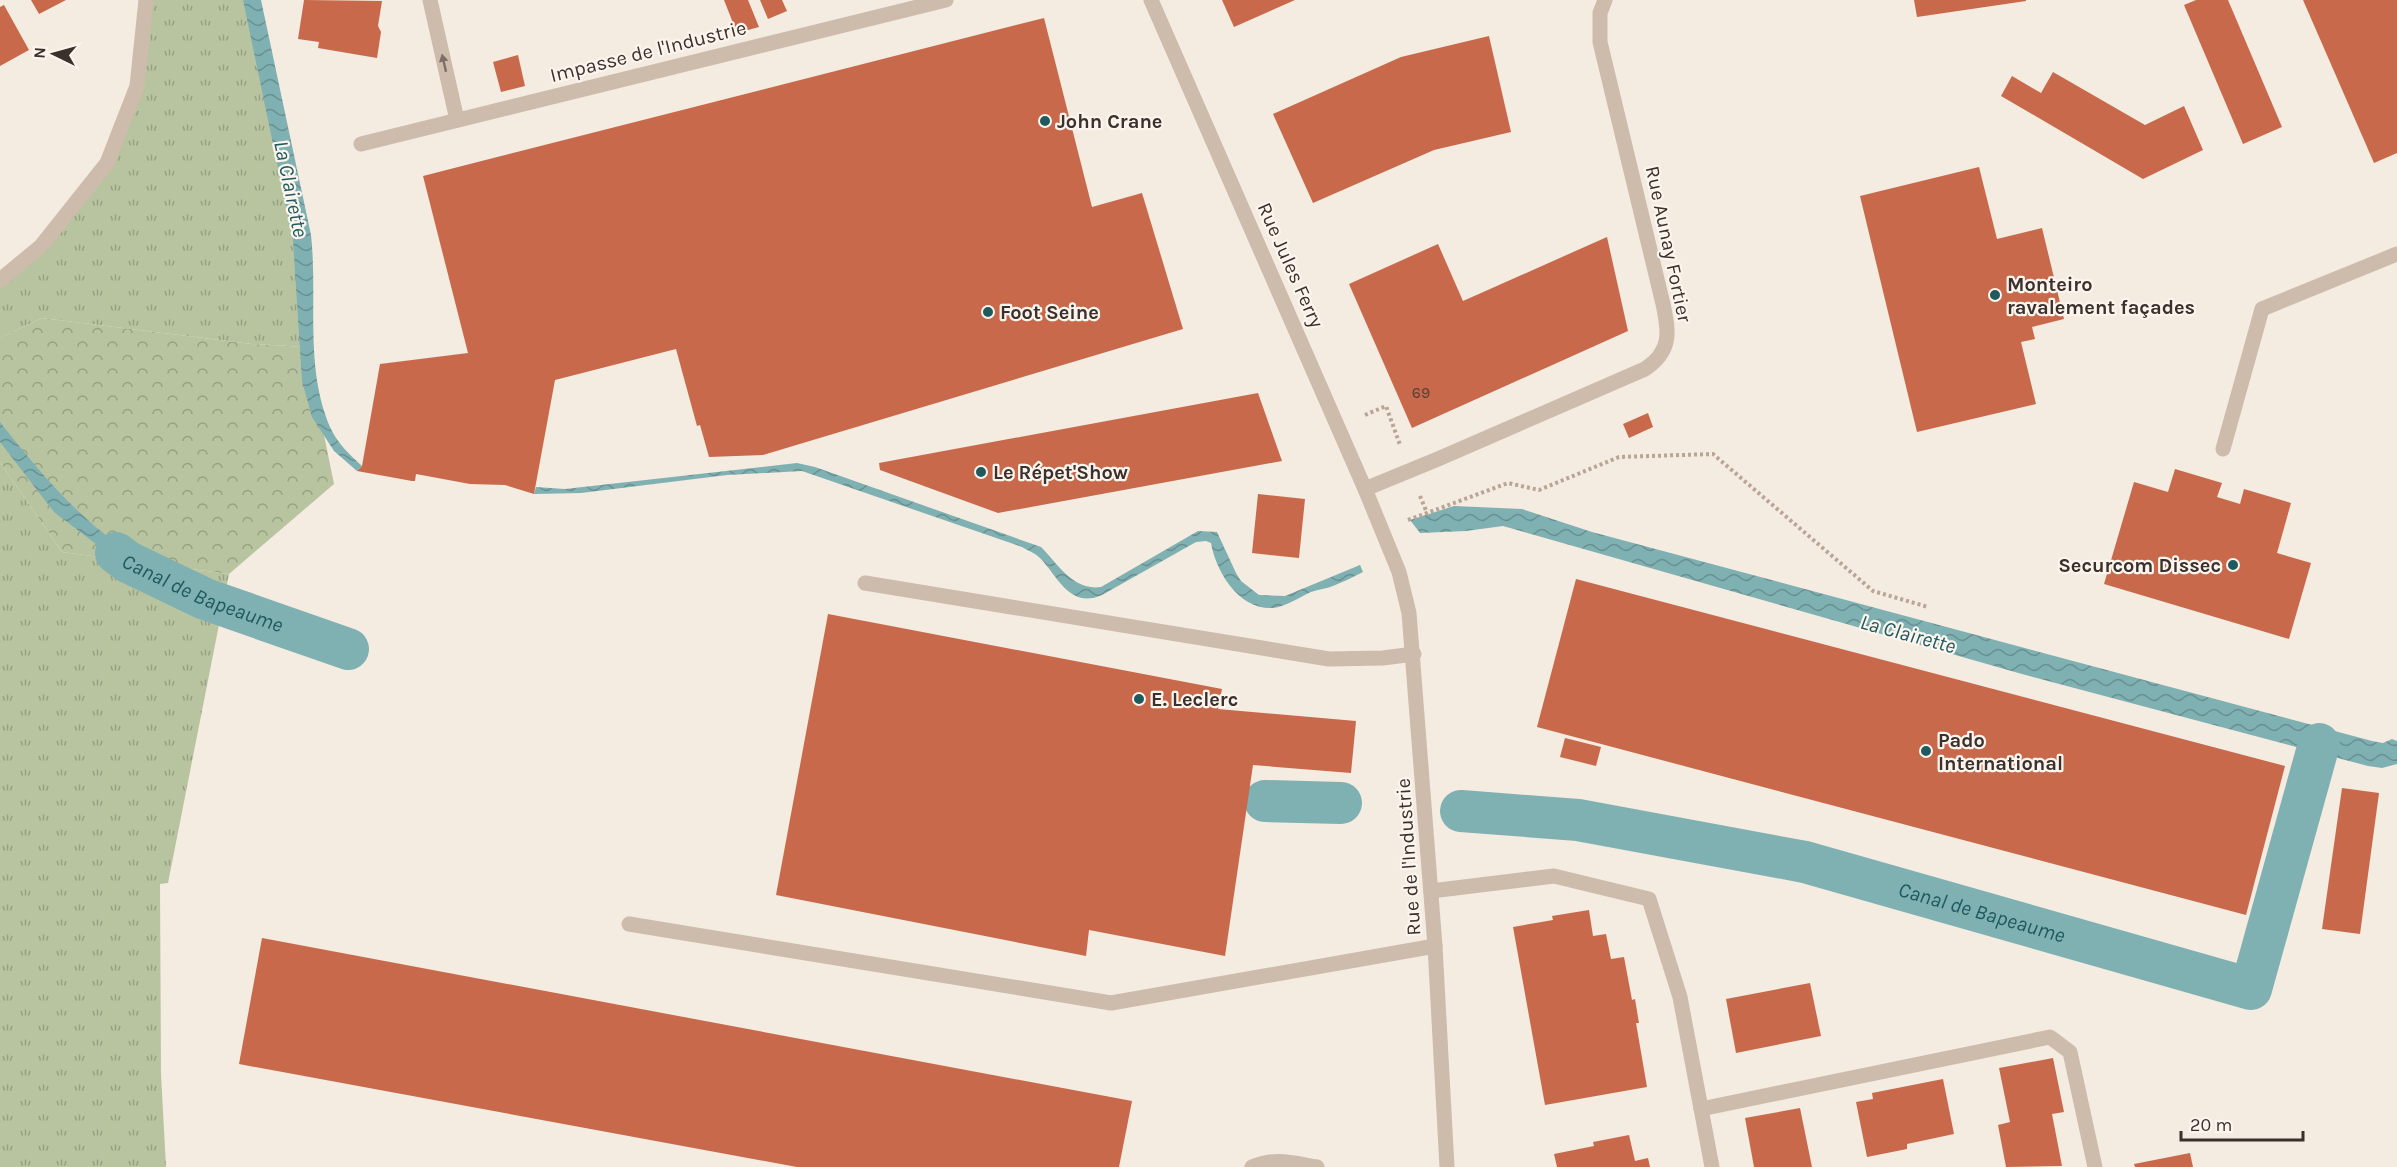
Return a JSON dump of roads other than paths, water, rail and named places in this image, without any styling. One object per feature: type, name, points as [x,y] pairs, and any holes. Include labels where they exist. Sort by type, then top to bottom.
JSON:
[{"type":"street","points":[[0,280],[40,246],[107,163],[137,86],[146,0]]},
{"type":"street","points":[[430,0],[457,120]]},
{"type":"street","name":"Impasse de l'Industrie","points":[[361,144],[946,0]]},
{"type":"street","name":"Rue Jules Ferry","points":[[1151,0],[1389,548]]},
{"type":"street","name":"Rue Aunay Fortier","points":[[1365,489],[1646,369],[1658,360],[1666,347],[1668,334],[1663,304],[1600,42],[1600,13],[1605,0]]},
{"type":"street","points":[[2223,449],[2262,309],[2397,255]]},
{"type":"street","name":"Rue de l'Industrie","points":[[1389,548],[1399,572],[1409,613],[1414,654],[1435,946],[1447,1167]]},
{"type":"street","points":[[865,583],[1329,659],[1383,658],[1414,654]]},
{"type":"street","points":[[1431,891],[1554,876],[1649,899],[1680,997],[1712,1167]]},
{"type":"street","points":[[629,924],[1111,1003],[1435,946]]},
{"type":"street","points":[[1701,1109],[2050,1037],[2070,1052],[2095,1167]]},
{"type":"street","points":[[1252,1167],[1266,1161],[1283,1161],[1317,1167]]},
{"type":"water","name":"La Clairette","points":[[243,0],[261,0],[311,235],[314,356],[322,404],[336,438],[362,466],[357,471],[334,451],[312,417],[302,381],[293,240]]},
{"type":"water","points":[[0,422],[56,489],[99,530],[147,563],[173,575],[163,588],[130,570],[54,512],[0,442]]},
{"type":"water","points":[[797,463],[815,467],[1041,547],[1074,581],[1091,587],[1101,587],[1198,531],[1217,532],[1241,581],[1259,595],[1285,596],[1360,565],[1363,572],[1282,606],[1261,607],[1250,603],[1231,587],[1218,566],[1211,543],[1206,541],[1196,542],[1102,595],[1082,598],[1066,590],[1040,558],[1022,547],[802,471],[727,475],[581,493],[534,494],[536,487],[565,489]]},
{"type":"water","name":"La Clairette","points":[[1454,506],[1522,509],[1592,532],[2372,741],[2383,743],[2392,739],[2397,741],[2397,764],[2382,768],[2368,766],[2022,674],[1503,526],[1466,531],[1420,533],[1410,520]]},
{"type":"waterway","name":"Canal de Bapeaume","points":[[116,553],[128,562],[205,599],[348,649]]},
{"type":"waterway","name":"Canal de Bapeaume","points":[[1461,811],[1578,820],[1805,862],[2251,989],[2319,744]]},
{"type":"waterway","name":"Canal de Bapeaume","points":[[1265,801],[1341,803]]},
{"type":"place","name":"John Crane","points":[[1045,121]]},
{"type":"place","name":"Monteiro ravalement façades","points":[[1995,295]]},
{"type":"place","name":"Foot Seine","points":[[988,312]]},
{"type":"place","name":"Le Répet'Show","points":[[981,472]]},
{"type":"place","name":"Securcom Dissec","points":[[2233,565]]},
{"type":"place","name":"E. Leclerc","points":[[1139,699]]},
{"type":"place","name":"Pado International","points":[[1926,751]]}]
